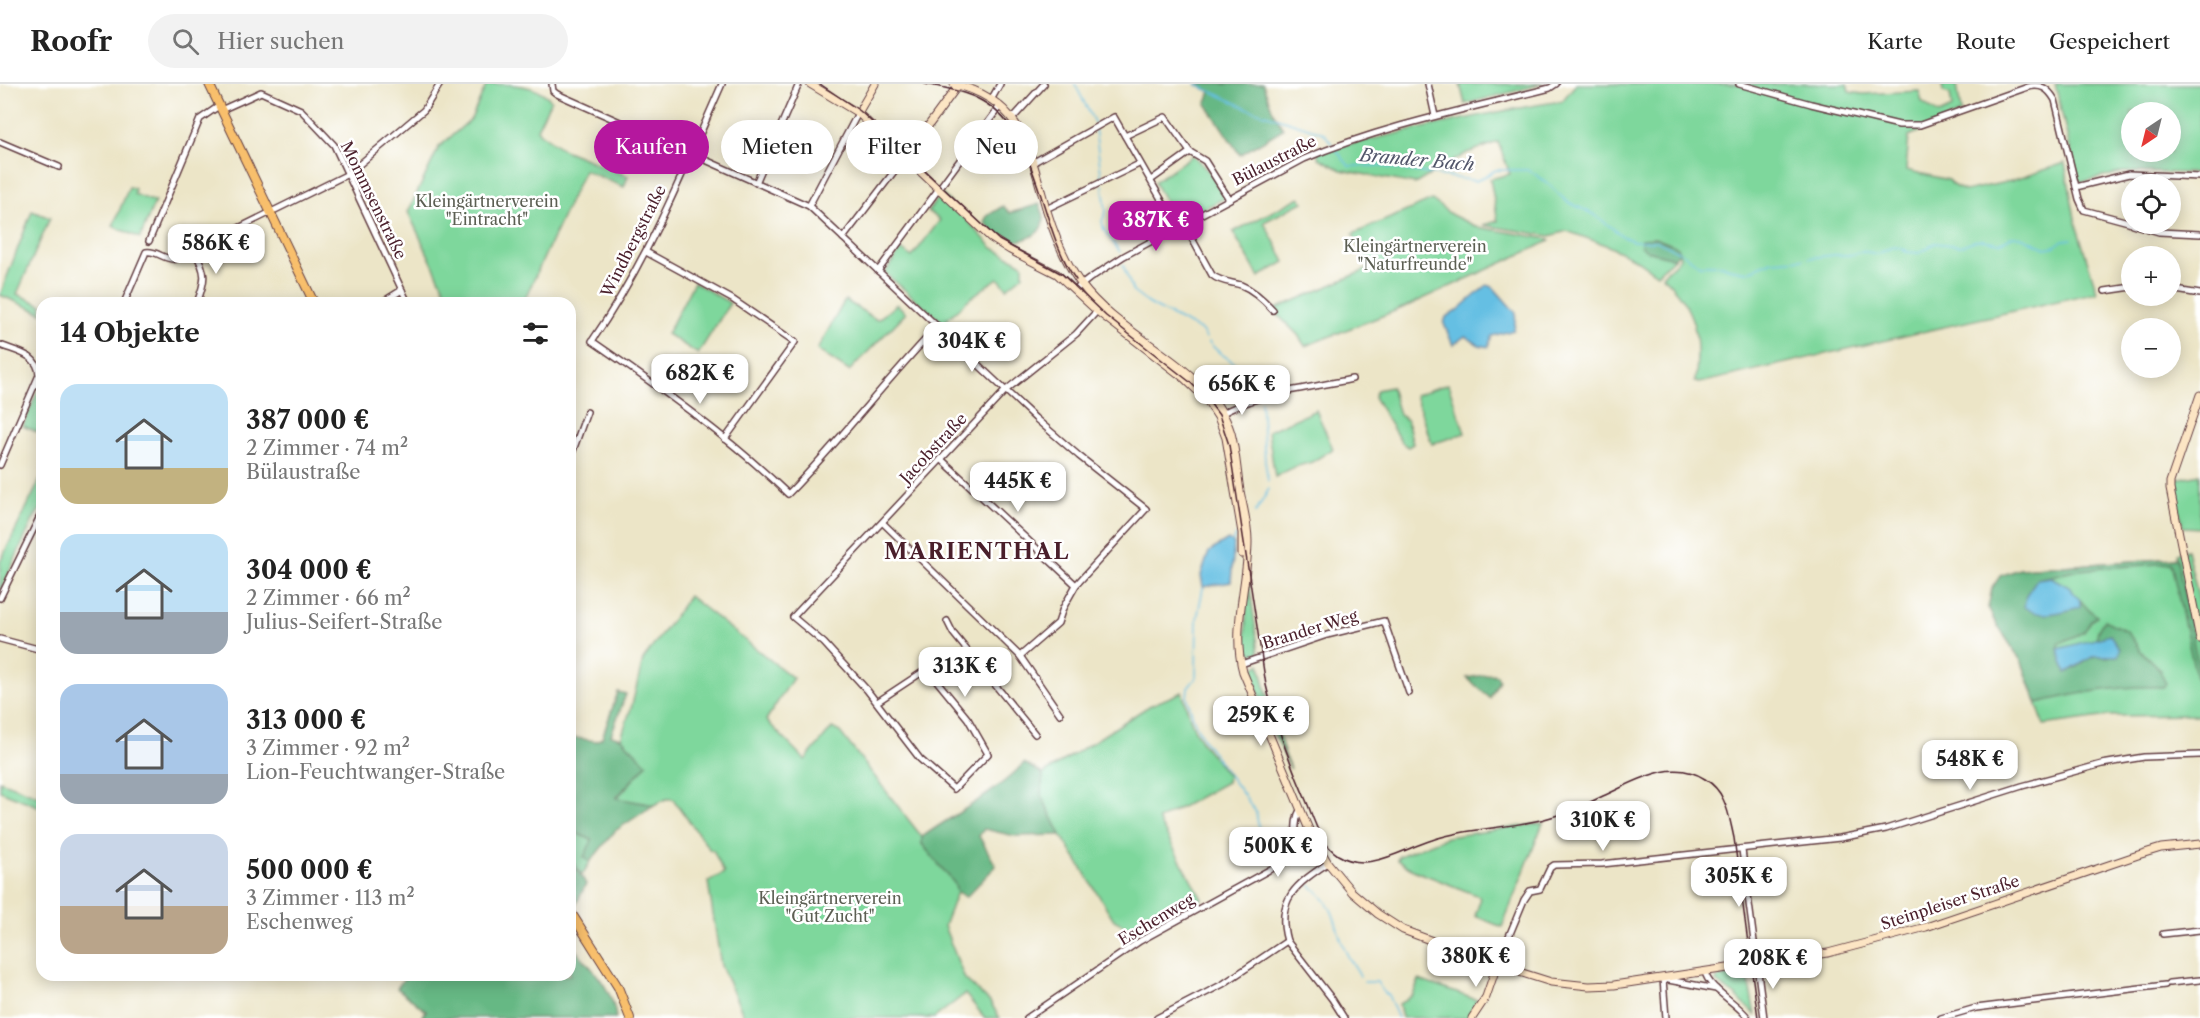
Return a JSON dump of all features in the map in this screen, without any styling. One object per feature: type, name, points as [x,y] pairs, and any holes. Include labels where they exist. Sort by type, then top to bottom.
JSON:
[{"type":"main road","points":[[209,84],[311,297]]},
{"type":"main road","points":[[810,84],[866,120]]},
{"type":"main road","points":[[858,113],[875,84]]},
{"type":"main road","points":[[932,120],[957,84],[991,100],[1013,118]]},
{"type":"main road","points":[[925,174],[991,238],[1057,274],[1068,284],[1078,287]]},
{"type":"main road","points":[[1037,174],[1058,242],[1078,287],[1099,308],[1194,379],[1210,396],[1233,444],[1248,538],[1240,619],[1240,664]]},
{"type":"main road","points":[[1057,274],[1064,273],[1068,265]]},
{"type":"main road","points":[[2200,395],[2197,414],[2170,482],[2174,514],[2200,639]]},
{"type":"main road","name":"Steinpleiser Straße","points":[[1240,664],[1300,810],[1328,863],[1360,900],[1393,924],[1414,935],[1534,978],[1572,985],[1614,985],[1828,953],[1915,930],[2138,855],[2162,848],[2200,844]]},
{"type":"main road","points":[[576,921],[613,980],[630,1018]]},
{"type":"main road","points":[[1472,1018],[1485,997],[1497,965]]},
{"type":"street","points":[[127,297],[146,252],[151,251],[171,260],[348,174],[424,110],[440,84]]},
{"type":"street","name":"Windbergstraße","points":[[706,120],[722,84]]},
{"type":"street","points":[[756,183],[799,84]]},
{"type":"street","points":[[991,100],[1000,84]]},
{"type":"street","points":[[1013,118],[1044,84]]},
{"type":"street","points":[[1428,84],[1435,116]]},
{"type":"street","name":"Bülaustraße","points":[[1078,287],[1124,256],[1180,225],[1304,159],[1338,144],[1435,116],[1550,88],[1556,84]]},
{"type":"street","points":[[1739,84],[1899,126],[1920,124],[2028,87],[2042,86],[2055,100],[2079,199],[2084,210],[2121,220]]},
{"type":"street","points":[[552,86],[557,94],[616,120]]},
{"type":"street","name":"Mommsenstraße","points":[[150,241],[200,119],[220,108],[261,92],[301,110],[334,145],[405,297]]},
{"type":"street","points":[[878,271],[1000,106]]},
{"type":"street","points":[[808,206],[858,113]]},
{"type":"street","points":[[1038,160],[1114,117],[1212,275],[1217,279],[1246,288],[1264,300],[1273,310]]},
{"type":"street","points":[[1125,136],[1166,117],[1190,152],[1205,161],[1229,199]]},
{"type":"street","points":[[0,142],[59,167]]},
{"type":"street","points":[[1151,180],[1190,152]]},
{"type":"street","points":[[709,161],[808,206],[1078,456],[1146,509],[1077,585],[1058,623],[1020,656]]},
{"type":"street","points":[[1047,209],[1137,165]]},
{"type":"street","name":"Windbergstraße","points":[[681,174],[646,252],[618,304],[592,341],[672,397],[725,439]]},
{"type":"street","points":[[843,238],[892,174]]},
{"type":"street","points":[[2076,187],[2129,174],[2200,177]]},
{"type":"street","points":[[2181,233],[2200,234]]},
{"type":"street","points":[[194,250],[204,269],[205,276],[199,297]]},
{"type":"street","points":[[646,252],[732,299],[795,342],[725,439],[788,494],[828,452],[874,395],[938,326]]},
{"type":"street","points":[[2105,291],[2121,289]]},
{"type":"street","points":[[391,297],[402,290]]},
{"type":"street","points":[[2181,291],[2200,294]]},
{"type":"street","name":"Jacobstraße","points":[[877,702],[824,643],[793,617],[1006,390],[1076,334],[1099,308]]},
{"type":"street","points":[[0,345],[33,358],[36,362]]},
{"type":"street","points":[[1220,414],[1260,397],[1352,379]]},
{"type":"street","points":[[0,465],[36,382]]},
{"type":"street","points":[[576,442],[587,412]]},
{"type":"street","points":[[941,459],[1077,585]]},
{"type":"street","points":[[883,523],[1020,656],[1060,714]]},
{"type":"street","points":[[0,598],[36,524]]},
{"type":"street","points":[[947,621],[953,633],[1035,734]]},
{"type":"street","name":"Brander Weg","points":[[1240,664],[1327,635],[1384,621],[1408,693]]},
{"type":"street","points":[[0,639],[36,648]]},
{"type":"street","points":[[927,669],[968,719],[988,754],[954,789],[920,759],[877,702],[927,669]]},
{"type":"street","points":[[1497,965],[1524,900],[1530,891],[1540,889],[1550,868],[1554,865],[1602,864],[1840,838],[1886,829],[2022,786],[2102,764],[2144,757],[2200,755]]},
{"type":"street","name":"Eschenweg","points":[[1028,1018],[1140,942],[1227,891],[1289,859],[1294,852],[1297,815],[1300,810]]},
{"type":"street","points":[[1742,850],[1764,1018]]},
{"type":"street","points":[[1328,863],[1293,889],[1288,897],[1285,933],[1287,942],[1332,999],[1344,1018]]},
{"type":"street","points":[[2163,934],[2200,930]]},
{"type":"street","points":[[1157,1018],[1223,984],[1287,942]]},
{"type":"street","points":[[1705,972],[1706,979],[1738,1005],[1748,1018]]},
{"type":"street","points":[[1666,1018],[1663,979],[1716,989]]},
{"type":"street","points":[[1941,1018],[1976,1008],[2200,980]]},
{"type":"green space","name":"Kleingärtnerverein \"Eintracht\"","points":[[487,84],[522,86],[538,91],[551,100],[537,129],[540,133],[564,150],[594,162],[594,174],[628,176],[624,187],[584,170],[526,297],[448,297],[408,212],[439,147],[471,119]]},
{"type":"green space","points":[[1195,84],[1263,84],[1272,109],[1283,129],[1240,155],[1206,104],[1210,91]]},
{"type":"green space","points":[[1460,84],[1543,84],[1465,104]]},
{"type":"green space","points":[[1576,84],[1847,84],[1849,92],[1863,94],[1919,91],[1922,102],[1939,114],[1952,108],[1950,94],[1943,92],[1942,84],[1957,84],[1961,113],[1909,136],[1906,170],[1948,180],[1965,191],[2011,181],[2065,163],[2076,224],[2097,292],[1699,383],[1695,382],[1697,351],[1694,324],[1682,300],[1662,276],[1680,258],[1678,247],[1647,251],[1674,258],[1657,274],[1635,259],[1608,246],[1567,231],[1550,236],[1483,225],[1498,221],[1490,179],[1510,174],[1498,142],[1467,153],[1415,184],[1341,170],[1319,158],[1317,151],[1562,101]]},
{"type":"green space","points":[[2055,84],[2200,84],[2200,173],[2124,172],[2078,183]]},
{"type":"green space","points":[[1193,155],[1212,175],[1225,198],[1177,222],[1154,182]]},
{"type":"green space","points":[[129,187],[135,189],[134,194],[155,202],[140,238],[113,226]]},
{"type":"green space","points":[[941,193],[993,248],[1023,264],[1023,275],[1007,288],[998,278],[969,299],[943,323],[885,273],[901,249],[912,257],[940,220],[928,211]]},
{"type":"green space","points":[[1300,197],[1303,202],[1264,222],[1285,262],[1259,277],[1233,232]]},
{"type":"green space","name":"Kleingärtnerverein \"Naturfreunde\"","points":[[1432,200],[1452,215],[1477,227],[1550,241],[1405,307],[1305,346],[1298,335],[1273,310],[1368,269],[1353,234]]},
{"type":"green space","points":[[1040,204],[1044,216],[1043,225],[1034,235],[1022,240],[1002,238],[984,222],[987,216],[1003,206],[1010,213]]},
{"type":"green space","points":[[32,211],[50,218],[17,294],[36,302],[36,310],[0,295]]},
{"type":"green space","points":[[1655,238],[1678,247],[1679,254],[1674,258],[1647,251],[1641,246],[1641,239]]},
{"type":"green space","points":[[694,282],[730,303],[698,354],[667,334]]},
{"type":"green space","points":[[845,300],[877,320],[897,304],[906,313],[849,371],[817,350]]},
{"type":"green space","points":[[1448,384],[1465,433],[1432,444],[1415,395]]},
{"type":"green space","points":[[1391,387],[1399,415],[1407,420],[1413,444],[1408,447],[1401,442],[1374,397],[1377,390]]},
{"type":"green space","points":[[36,395],[36,431],[23,426]]},
{"type":"green space","points":[[1316,410],[1333,449],[1312,462],[1294,467],[1275,477],[1268,431]]},
{"type":"green space","points":[[2200,474],[2200,528],[2183,527],[2176,496],[2176,479]]},
{"type":"green space","points":[[36,488],[36,515],[0,592],[0,562]]},
{"type":"green space","points":[[2187,550],[2200,604],[2200,715],[2109,716],[2044,725],[2022,662],[1994,620],[1989,608],[2000,576],[2020,569],[2176,558],[2177,553]]},
{"type":"green space","points":[[2177,558],[2200,675],[2200,695],[2171,563],[2079,570],[2038,579],[2079,607],[2080,600],[2097,616],[2084,632],[2060,643],[2058,649],[2074,669],[2094,656],[2108,657],[2110,635],[2096,640],[2098,630],[2104,620],[2127,631],[2140,650],[2159,669],[2166,684],[2163,687],[2100,690],[2037,703],[2022,662],[1988,608],[1992,588],[2000,576],[2020,569]]},
{"type":"green space","points":[[1247,582],[1249,582],[1259,653],[1247,654],[1245,649]]},
{"type":"green space","name":"Kleingärtnerverein \"Gut Zucht\"","points":[[689,596],[793,678],[766,720],[805,760],[832,728],[840,732],[922,837],[922,844],[955,884],[957,892],[944,926],[965,979],[990,1002],[1000,1018],[985,1018],[965,994],[934,1018],[745,1018],[721,966],[708,882],[724,873],[713,850],[710,850],[673,799],[666,799],[654,805],[616,799],[647,764],[621,738],[643,660]]},
{"type":"green space","points":[[1260,664],[1270,709],[1290,769],[1267,717],[1253,677],[1252,670]]},
{"type":"green space","points":[[1497,675],[1499,680],[1490,698],[1467,678]]},
{"type":"green space","points":[[618,692],[626,694],[611,735],[621,738],[647,764],[616,798],[654,805],[615,831],[590,862],[584,857],[592,840],[578,834],[576,830],[576,738],[596,741],[602,738]]},
{"type":"green space","points":[[1182,692],[1192,724],[1202,743],[1228,776],[1227,782],[1158,820],[1202,899],[1192,905],[1190,901],[1152,924],[1152,929],[1142,935],[1114,920],[1061,835],[1041,795],[1043,774],[1149,706]]},
{"type":"green space","points":[[1024,763],[1043,774],[1041,795],[1061,835],[1015,836],[984,829],[979,836],[996,866],[966,897],[957,892],[955,884],[922,844],[922,837],[988,794]]},
{"type":"green space","points":[[0,781],[36,795],[36,806],[0,791]]},
{"type":"green space","points":[[1543,823],[1502,927],[1475,916],[1480,901],[1479,896],[1413,870],[1397,860],[1399,856],[1447,837]]},
{"type":"green space","points":[[576,830],[578,834],[593,840],[584,857],[590,862],[582,875],[576,866]]},
{"type":"green space","points":[[576,868],[586,884],[576,904]]},
{"type":"green space","points":[[576,950],[606,988],[611,997],[616,1018],[421,1018],[426,1011],[397,988],[402,981],[576,981]]},
{"type":"green space","points":[[1747,973],[1755,1015],[1736,996],[1716,982],[1717,978]]},
{"type":"green space","points":[[1419,980],[1477,1000],[1468,1018],[1402,1018],[1399,1004],[1413,995]]},
{"type":"water","points":[[1487,285],[1493,287],[1516,313],[1514,330],[1492,336],[1488,347],[1479,345],[1465,336],[1453,345],[1444,324],[1446,317],[1457,311]]},
{"type":"water","points":[[1228,540],[1234,544],[1231,582],[1203,587],[1201,575],[1209,552]]},
{"type":"water","points":[[2051,577],[2069,587],[2080,600],[2080,607],[2044,614],[2024,607],[2026,595],[2037,579]]},
{"type":"water","points":[[2110,635],[2120,649],[2118,656],[2094,656],[2066,673],[2058,649]]},
{"type":"waterway","points":[[1075,84],[1095,124]]},
{"type":"waterway","name":"Brander Bach","points":[[1195,84],[1249,109],[1324,133],[1332,144]]},
{"type":"waterway","points":[[1095,129],[1102,180]]},
{"type":"waterway","name":"Brander Bach","points":[[1336,150],[1349,166],[1378,166],[1476,181],[1496,170],[1529,170],[1565,200]]},
{"type":"waterway","points":[[1103,185],[1106,212],[1102,221],[1104,230],[1120,252]]},
{"type":"waterway","name":"Brander Bach","points":[[1566,201],[1595,215],[1624,237],[1633,241],[1656,241],[1682,253]]},
{"type":"waterway","name":"Brander Bach","points":[[1809,258],[1853,255],[1862,251],[1878,254],[1892,247],[1919,253],[1935,243],[1960,246],[1983,240],[2000,243],[2013,236],[2046,248],[2055,246],[2063,240],[2072,239]]},
{"type":"waterway","name":"Brander Bach","points":[[1683,254],[1699,265],[1722,265],[1746,272],[1772,261],[1803,259]]},
{"type":"waterway","points":[[1123,265],[1133,292],[1149,304],[1202,331],[1206,338]]},
{"type":"waterway","points":[[1209,342],[1218,352],[1242,370],[1259,395]]},
{"type":"waterway","points":[[1261,401],[1268,481]]},
{"type":"waterway","points":[[1255,513],[1269,489]]},
{"type":"waterway","points":[[1231,544],[1236,536]]},
{"type":"waterway","points":[[1203,588],[1197,619],[1196,678],[1188,688],[1187,697],[1194,721],[1203,739],[1256,812],[1261,841],[1266,852],[1275,861]]},
{"type":"waterway","points":[[1310,885],[1327,902],[1349,959],[1360,976]]},
{"type":"waterway","points":[[1364,982],[1377,982],[1388,995],[1398,1018]]},
{"type":"tram line","points":[[820,84],[860,111],[999,240],[1062,274],[1106,316],[1190,382],[1219,415],[1229,445],[1270,701],[1284,746],[1316,826],[1332,850],[1350,860],[1373,861],[1446,836],[1534,822],[1555,816],[1583,806],[1653,774],[1679,770],[1692,773],[1716,787],[1728,813],[1734,838],[1758,1018]]},
{"type":"tram line","points":[[925,84],[954,90],[982,101],[1001,116],[1016,135],[1028,158],[1063,258],[1076,280]]},
{"type":"district","name":"MARIENTHAL","points":[[977,551]]}]
